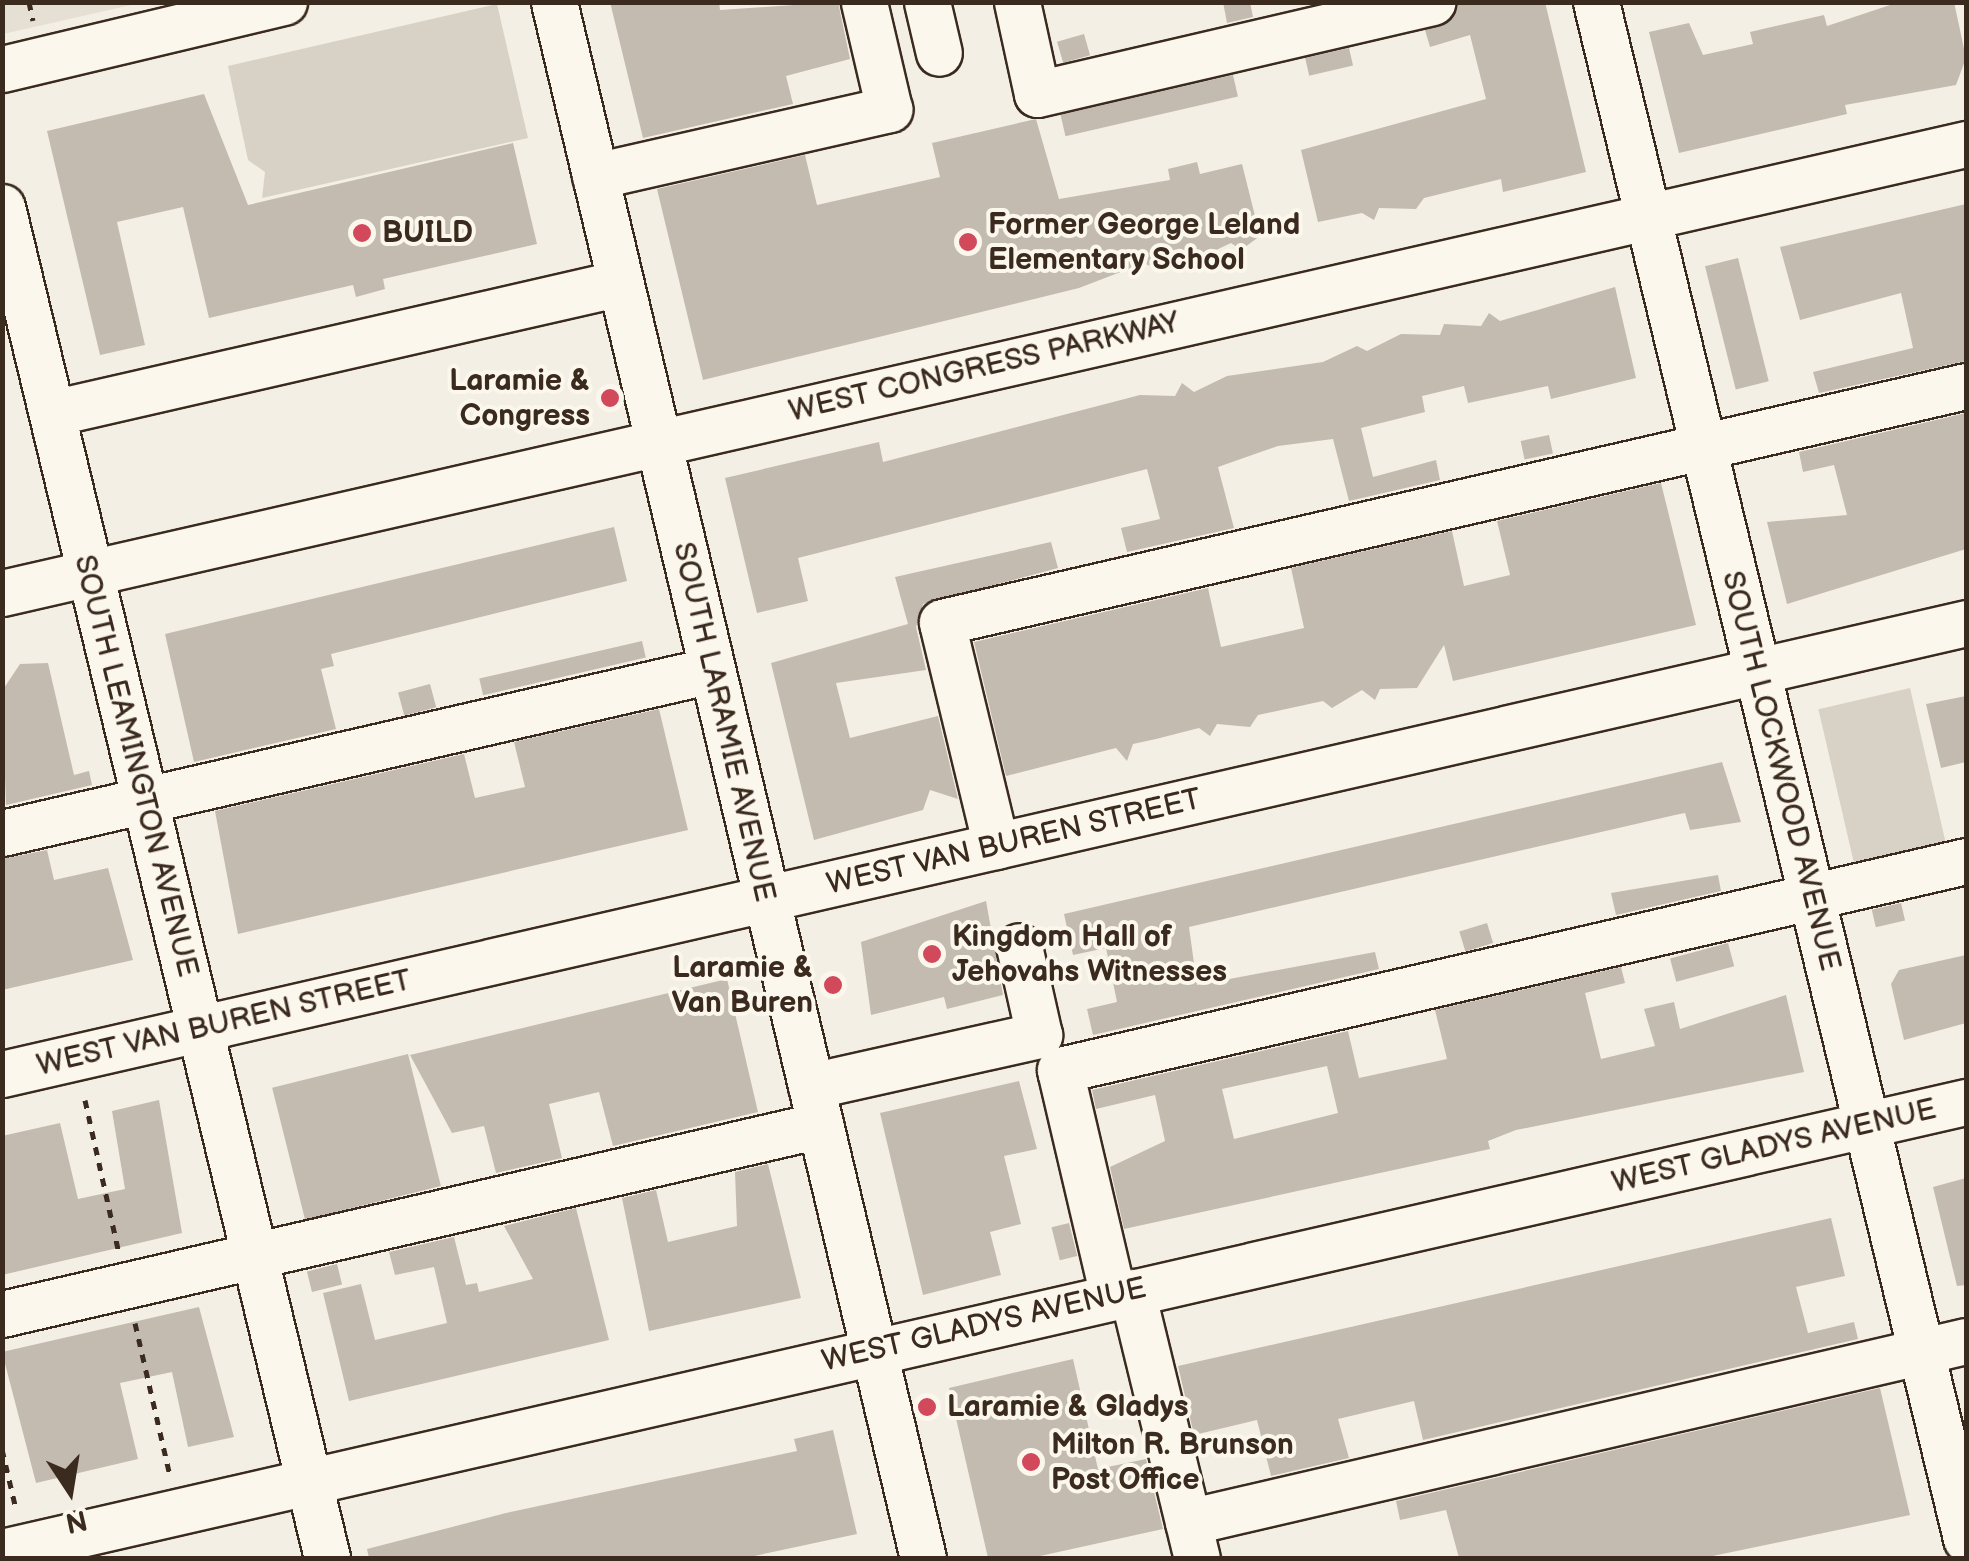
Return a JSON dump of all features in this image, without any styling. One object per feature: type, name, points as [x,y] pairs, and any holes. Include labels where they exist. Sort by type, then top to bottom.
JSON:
[{"type":"street","points":[[2,69],[284,2]]},
{"type":"street","name":"SOUTH LARAMIE AVENUE","points":[[554,2],[923,1558]]},
{"type":"street","points":[[594,176],[890,110],[864,2]]},
{"type":"street","points":[[927,2],[939,52]]},
{"type":"street","points":[[1016,2],[1038,94],[1432,2]]},
{"type":"street","name":"SOUTH LOCKWOOD AVENUE","points":[[1596,2],[1966,1540]]},
{"type":"street","name":"WEST CONGRESS PARKWAY","points":[[2,593],[1966,144]]},
{"type":"street","name":"SOUTH LEAMINGTON AVENUE","points":[[2,207],[327,1558]]},
{"type":"street","points":[[52,413],[620,283]]},
{"type":"street","points":[[996,846],[942,622],[1966,386]]},
{"type":"street","name":"WEST VAN BUREN STREET","points":[[2,1074],[1966,623]]},
{"type":"street","points":[[2,833],[712,670]]},
{"type":"street","points":[[1966,862],[1060,1070],[1192,1540],[1966,1341]]},
{"type":"street","points":[[2,1314],[254,1256],[816,1106],[1039,1035],[1019,946]]},
{"type":"street","name":"WEST GLADYS AVENUE","points":[[10,1532],[308,1481],[1966,1102]]},
{"type":"path","points":[[29,2],[33,21]]},
{"type":"path","points":[[86,1100],[118,1250]]},
{"type":"path","points":[[136,1326],[170,1476]]},
{"type":"path","points":[[2,1449],[10,1532]]},
{"type":"shaded area","points":[[3,2],[140,2],[140,3],[3,34]]},
{"type":"shaded area","points":[[497,4],[528,138],[262,198],[265,172],[248,160],[228,66]]},
{"type":"shaded area","points":[[1910,688],[1948,853],[1856,874],[1818,709]]},
{"type":"building","points":[[610,2],[719,2],[720,10],[838,2],[850,59],[786,76],[793,104],[643,138]]},
{"type":"building","points":[[1223,2],[1250,2],[1253,17],[1227,23]]},
{"type":"building","points":[[1457,2],[1545,2],[1586,172],[1503,192],[1501,179],[1424,198],[1416,209],[1379,208],[1374,220],[1362,213],[1318,222],[1301,150],[1486,99],[1470,35],[1430,47],[1425,30],[1449,22]]},
{"type":"building","points":[[1899,2],[1954,2],[1966,58],[1956,85],[1845,105],[1847,114],[1679,153],[1649,32],[1689,23],[1703,55],[1753,44],[1750,32],[1824,15],[1827,26]]},
{"type":"building","points":[[1084,34],[1090,55],[1063,63],[1057,42]]},
{"type":"building","points":[[1349,48],[1353,66],[1309,76],[1305,58]]},
{"type":"building","points":[[1233,75],[1238,96],[1065,136],[1061,115]]},
{"type":"building","name":"BUILD","points":[[204,94],[248,205],[513,143],[537,244],[383,279],[385,289],[356,297],[353,285],[209,318],[183,207],[117,222],[145,345],[100,355],[47,131]]},
{"type":"building","points":[[1036,119],[1059,199],[1170,180],[1168,169],[1197,162],[1200,174],[1242,164],[1260,236],[1241,250],[1231,243],[1197,259],[1187,252],[1154,268],[1144,263],[1079,288],[703,380],[657,189],[805,155],[817,205],[940,177],[932,143]]},
{"type":"building","points":[[1966,204],[1966,361],[1819,393],[1813,372],[1913,348],[1901,293],[1800,320],[1780,247]]},
{"type":"building","points":[[1738,258],[1769,381],[1736,389],[1705,266]]},
{"type":"building","points":[[1615,287],[1636,378],[1551,399],[1548,386],[1468,403],[1464,386],[1422,396],[1425,412],[1361,428],[1373,477],[1436,460],[1440,480],[1349,501],[1333,439],[1278,446],[1218,467],[1234,528],[1127,552],[1121,528],[1160,519],[1147,469],[798,558],[808,601],[757,613],[725,478],[879,442],[883,462],[1140,395],[1175,396],[1182,383],[1194,392],[1227,376],[1323,362],[1357,346],[1367,351],[1401,334],[1440,335],[1444,324],[1481,326],[1489,313],[1500,321]]},
{"type":"building","points":[[1966,413],[1966,549],[1787,604],[1767,522],[1847,515],[1834,465],[1803,472],[1799,452]]},
{"type":"building","points":[[1549,435],[1553,454],[1525,460],[1521,441]]},
{"type":"building","points":[[1661,483],[1696,625],[1453,681],[1444,645],[1417,688],[1380,689],[1375,700],[1362,690],[1332,708],[1323,701],[1258,715],[1250,727],[1217,724],[1210,736],[1199,728],[1133,744],[1127,761],[1116,748],[1006,776],[974,642],[1208,588],[1221,647],[1304,628],[1291,568],[1452,531],[1464,586],[1510,575],[1497,521]]},
{"type":"building","points":[[614,527],[627,581],[331,654],[334,666],[321,669],[336,729],[194,762],[165,634]]},
{"type":"building","points":[[1051,542],[1058,568],[923,604],[916,627],[926,670],[836,683],[850,738],[938,716],[958,799],[930,790],[923,810],[814,840],[771,663],[908,624],[895,577]]},
{"type":"building","points":[[642,641],[646,658],[483,695],[479,679]]},
{"type":"building","points":[[48,663],[74,775],[89,771],[92,785],[6,805],[2,691],[20,664]]},
{"type":"building","points":[[430,684],[436,707],[404,716],[398,693]]},
{"type":"building","points":[[1966,696],[1966,762],[1941,768],[1926,704]]},
{"type":"building","points":[[659,709],[688,830],[238,934],[215,811],[464,754],[475,798],[525,787],[514,742]]},
{"type":"building","points":[[1722,762],[1741,822],[1690,830],[1685,813],[1189,927],[1197,985],[1375,952],[1379,969],[1093,1035],[1087,1009],[1117,1002],[1106,948],[1073,955],[1064,914]]},
{"type":"building","points":[[47,850],[54,880],[108,868],[133,960],[2,990],[2,859]]},
{"type":"building","points":[[1718,875],[1721,891],[1616,915],[1611,893]]},
{"type":"building","name":"Kingdom Hall of Jehovahs Witnesses","points":[[986,901],[1003,995],[947,1009],[944,997],[871,1015],[861,942]]},
{"type":"building","points":[[1901,903],[1905,921],[1876,927],[1872,910]]},
{"type":"building","points":[[1487,923],[1493,943],[1465,952],[1459,931]]},
{"type":"building","points":[[1728,943],[1734,966],[1676,982],[1670,959]]},
{"type":"building","points":[[1966,955],[1966,1023],[1904,1040],[1891,984],[1899,970]]},
{"type":"building","points":[[1621,967],[1625,983],[1585,993],[1601,1059],[1655,1046],[1644,1009],[1674,1002],[1680,1029],[1786,995],[1804,1072],[1516,1130],[1488,1141],[1490,1149],[1124,1229],[1110,1167],[1165,1141],[1155,1095],[1096,1109],[1092,1090],[1348,1031],[1359,1078],[1447,1059],[1435,1010]],"holes":[[[1327,1066],[1338,1113],[1234,1139],[1222,1089]]]},
{"type":"building","points":[[727,979],[758,1112],[613,1146],[599,1092],[549,1104],[562,1158],[496,1173],[484,1126],[452,1133],[410,1055]]},
{"type":"building","points":[[408,1054],[441,1186],[305,1220],[272,1088]]},
{"type":"building","points":[[1019,1081],[1037,1149],[1004,1156],[1021,1224],[990,1232],[1001,1275],[923,1295],[880,1113]]},
{"type":"building","points":[[159,1100],[182,1233],[2,1275],[2,1136],[60,1123],[78,1199],[125,1189],[112,1111]]},
{"type":"building","points":[[768,1164],[801,1298],[649,1331],[622,1198],[656,1190],[668,1242],[737,1226],[735,1172]]},
{"type":"building","points":[[1966,1178],[1966,1285],[1957,1286],[1933,1187]]},
{"type":"building","points":[[576,1208],[609,1340],[349,1401],[323,1293],[361,1284],[375,1340],[447,1323],[434,1267],[395,1275],[389,1252],[454,1237],[466,1285],[477,1283],[479,1292],[533,1279],[504,1226]]},
{"type":"building","points":[[1831,1218],[1845,1276],[1796,1287],[1808,1333],[1854,1322],[1858,1339],[1423,1440],[1414,1401],[1338,1419],[1349,1458],[1271,1476],[1257,1420],[1194,1435],[1178,1366]]},
{"type":"building","points":[[1069,1223],[1077,1256],[1060,1260],[1052,1227]]},
{"type":"building","points":[[337,1264],[342,1284],[312,1292],[307,1271]]},
{"type":"building","points":[[199,1307],[234,1437],[188,1447],[172,1372],[120,1383],[138,1459],[36,1483],[2,1352]]},
{"type":"building","name":"Milton R. Brunson Post Office","points":[[1073,1359],[1098,1469],[1146,1459],[1163,1529],[1031,1558],[988,1558],[949,1388]]},
{"type":"building","points":[[1880,1388],[1910,1515],[1703,1558],[1459,1558],[1446,1510],[1400,1520],[1396,1501]]},
{"type":"building","points":[[833,1430],[857,1534],[745,1558],[369,1558],[367,1549],[506,1513],[797,1451],[794,1439]]},
{"type":"place","name":"BUILD","points":[[362,233]]},
{"type":"place","name":"Former George Leland Elementary School","points":[[968,242]]},
{"type":"place","name":"Laramie & Congress","points":[[610,398]]},
{"type":"place","name":"Kingdom Hall of Jehovahs Witnesses","points":[[932,954]]},
{"type":"place","name":"Laramie & Van Buren","points":[[833,985]]},
{"type":"place","name":"Laramie & Gladys","points":[[927,1407]]},
{"type":"place","name":"Milton R. Brunson Post Office","points":[[1031,1462]]}]
